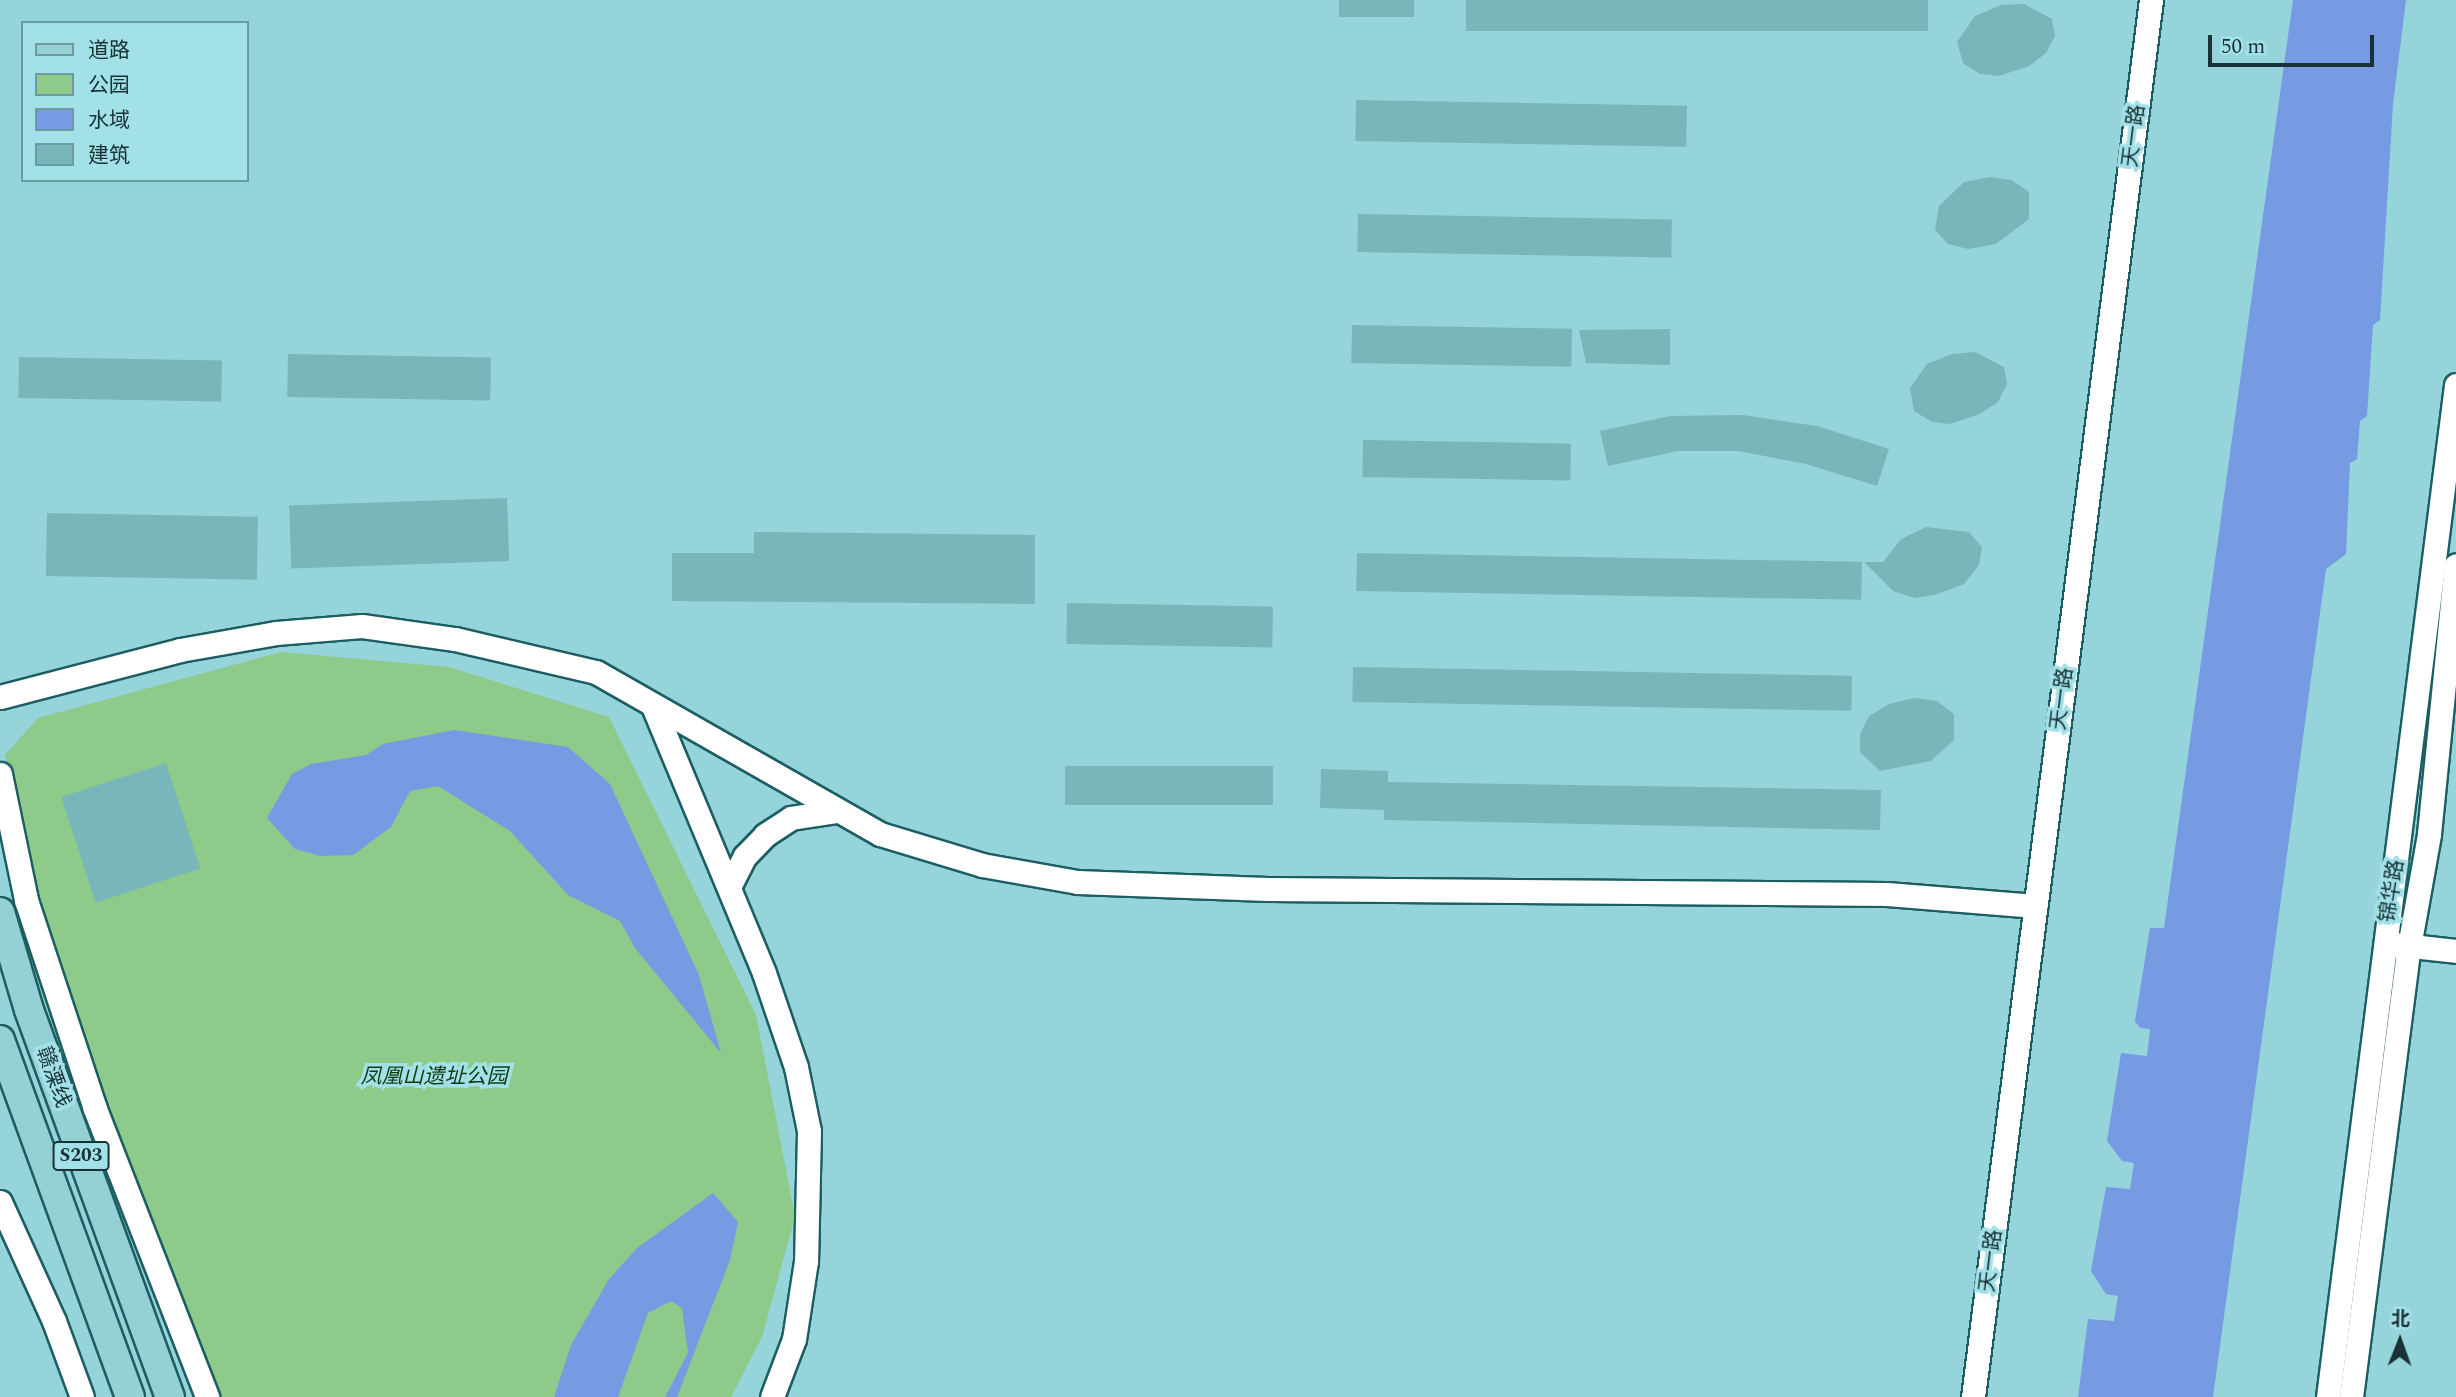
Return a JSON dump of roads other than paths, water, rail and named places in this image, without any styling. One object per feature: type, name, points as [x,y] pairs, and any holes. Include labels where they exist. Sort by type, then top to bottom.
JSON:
[{"type":"main road","name":"赣溧线","points":[[0,912],[29,1010],[170,1397]]},
{"type":"main road","name":"赣溧线","points":[[0,1040],[130,1397]]},
{"type":"street","name":"天一路","points":[[1973,1397],[2151,0]]},
{"type":"street","name":"锦华路","points":[[2328,1397],[2383,942],[2403,817],[2456,385]]},
{"type":"street","name":"锦华路","points":[[2351,1397],[2409,946],[2429,834],[2456,565]]},
{"type":"street","points":[[0,697],[180,650],[276,633],[362,626],[455,639],[596,672],[880,834],[982,865],[1077,882],[1268,889],[1887,894],[2036,906]]},
{"type":"street","points":[[653,706],[729,887],[796,1067],[809,1132],[806,1261],[794,1339],[772,1397]]},
{"type":"street","points":[[0,774],[26,900],[94,1109],[207,1397]]},
{"type":"street","points":[[729,887],[745,856],[765,835],[791,818],[837,811]]},
{"type":"street","points":[[2383,942],[2456,951]]},
{"type":"street","points":[[0,1202],[54,1321],[82,1397]]},
{"type":"water","points":[[2293,0],[2406,0],[2393,104],[2380,320],[2373,325],[2367,416],[2360,421],[2357,459],[2350,463],[2346,554],[2326,569],[2213,1397],[2078,1397],[2088,1319],[2114,1321],[2118,1296],[2106,1294],[2091,1271],[2106,1187],[2130,1189],[2134,1163],[2122,1161],[2107,1141],[2121,1053],[2147,1056],[2150,1029],[2140,1028],[2135,1021],[2150,928],[2164,928]]},
{"type":"water","points":[[454,730],[568,747],[610,784],[699,975],[721,1053],[635,948],[620,921],[568,895],[510,831],[438,786],[410,791],[391,827],[353,855],[321,856],[295,849],[267,818],[292,774],[311,764],[366,755],[383,744]]},
{"type":"water","points":[[713,1193],[738,1222],[730,1260],[677,1397],[665,1397],[688,1353],[682,1308],[671,1301],[648,1313],[618,1397],[554,1397],[571,1345],[609,1279],[637,1248]]},
{"type":"park label","name":"凤凰山遗址公园","points":[[434,1077]]}]
